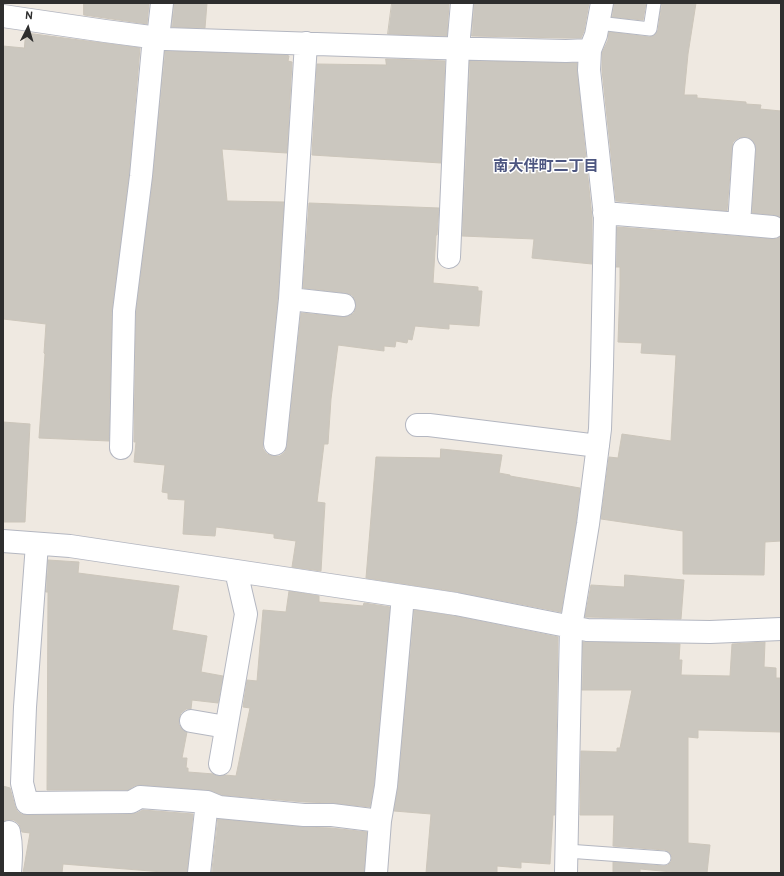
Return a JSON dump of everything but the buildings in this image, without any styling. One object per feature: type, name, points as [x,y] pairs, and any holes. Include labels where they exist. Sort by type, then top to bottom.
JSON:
[{"type":"street","points":[[121,448],[124,311],[156,38],[162,3]]},
{"type":"street","points":[[450,257],[458,48],[462,3]]},
{"type":"street","points":[[566,873],[571,626],[588,524],[600,429],[604,213],[588,70],[590,50],[596,35],[600,13]]},
{"type":"street","points":[[3,16],[166,39],[566,51],[590,50]]},
{"type":"street","points":[[275,444],[290,299],[306,43]]},
{"type":"street","points":[[739,224],[744,149]]},
{"type":"street","points":[[604,213],[773,227]]},
{"type":"street","points":[[290,299],[344,305]]},
{"type":"street","points":[[417,425],[429,425],[598,446]]},
{"type":"street","points":[[3,541],[70,546],[456,604],[588,630],[710,632],[781,629]]},
{"type":"street","points":[[36,544],[25,707],[22,783],[27,803],[131,802],[140,797],[207,802],[219,807],[304,815],[332,815],[380,821]]},
{"type":"street","points":[[220,764],[246,614],[236,571]]},
{"type":"street","points":[[376,873],[380,821],[386,786],[403,596]]},
{"type":"street","points":[[191,721],[226,727]]},
{"type":"street","points":[[199,873],[207,802]]},
{"type":"street","points":[[8,832],[11,844],[10,873]]},
{"type":"lane","points":[[600,13],[650,29],[654,3]]},
{"type":"lane","points":[[567,851],[664,858]]},
{"type":"district","name":"南大伴町二丁目","points":[[546,168]]}]
